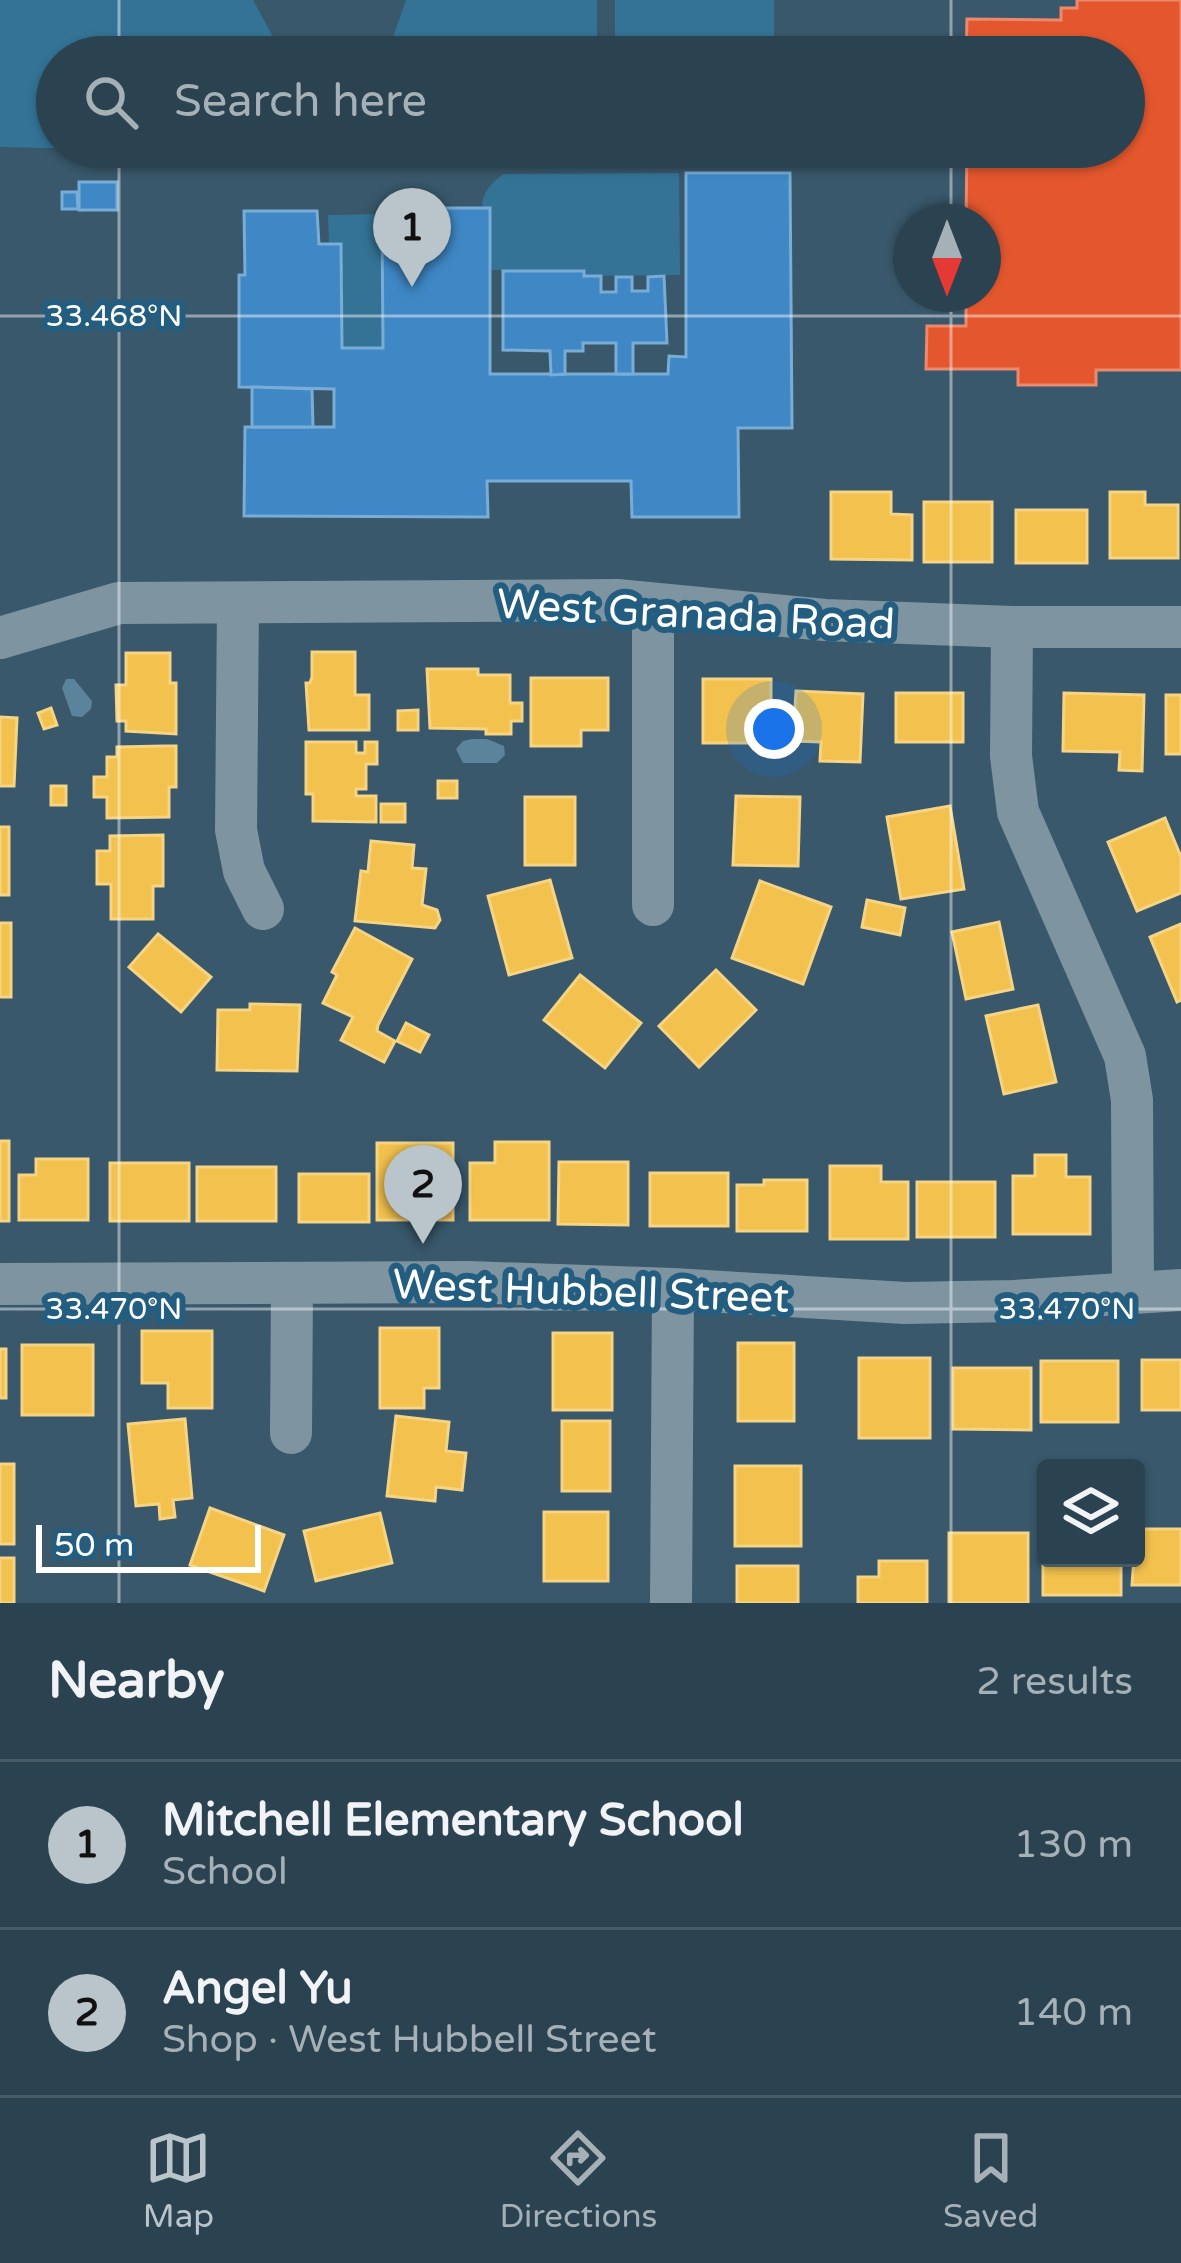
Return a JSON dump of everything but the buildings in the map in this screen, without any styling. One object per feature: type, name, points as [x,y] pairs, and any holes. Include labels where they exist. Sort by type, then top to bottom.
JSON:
[{"type":"street","name":"West Granada Road","points":[[0,638],[119,603],[616,600],[825,620],[1181,627]]},
{"type":"street","points":[[238,603],[236,830],[244,871],[263,909]]},
{"type":"street","points":[[653,604],[653,905]]},
{"type":"street","points":[[1012,627],[1011,756],[1018,812],[1125,1056],[1132,1100],[1133,1292]]},
{"type":"street","name":"West Hubbell Street","points":[[0,1284],[468,1282],[905,1304],[1181,1290]]},
{"type":"street","points":[[291,1433],[292,1284]]},
{"type":"street","points":[[671,1603],[673,1289]]},
{"type":"shaded area","points":[[0,0],[253,0],[272,36],[36,36],[36,148],[0,147]]},
{"type":"shaded area","points":[[406,0],[597,0],[597,36],[393,36]]},
{"type":"shaded area","points":[[615,0],[774,0],[774,36],[615,36]]},
{"type":"shaded area","points":[[679,173],[680,275],[490,270],[490,209],[482,208],[482,202],[503,174]]},
{"type":"shaded area","points":[[381,214],[383,348],[342,348],[341,245],[329,244],[328,215]]},
{"type":"shaded area","points":[[66,679],[74,679],[92,701],[82,717],[72,716],[62,688]]},
{"type":"shaded area","points":[[472,739],[504,746],[505,755],[497,763],[463,763],[456,749]]},
{"type":"place","name":"Mitchell Elementary School","points":[[412,287]]},
{"type":"place","name":"Angel Yu","points":[[423,1244]]}]
